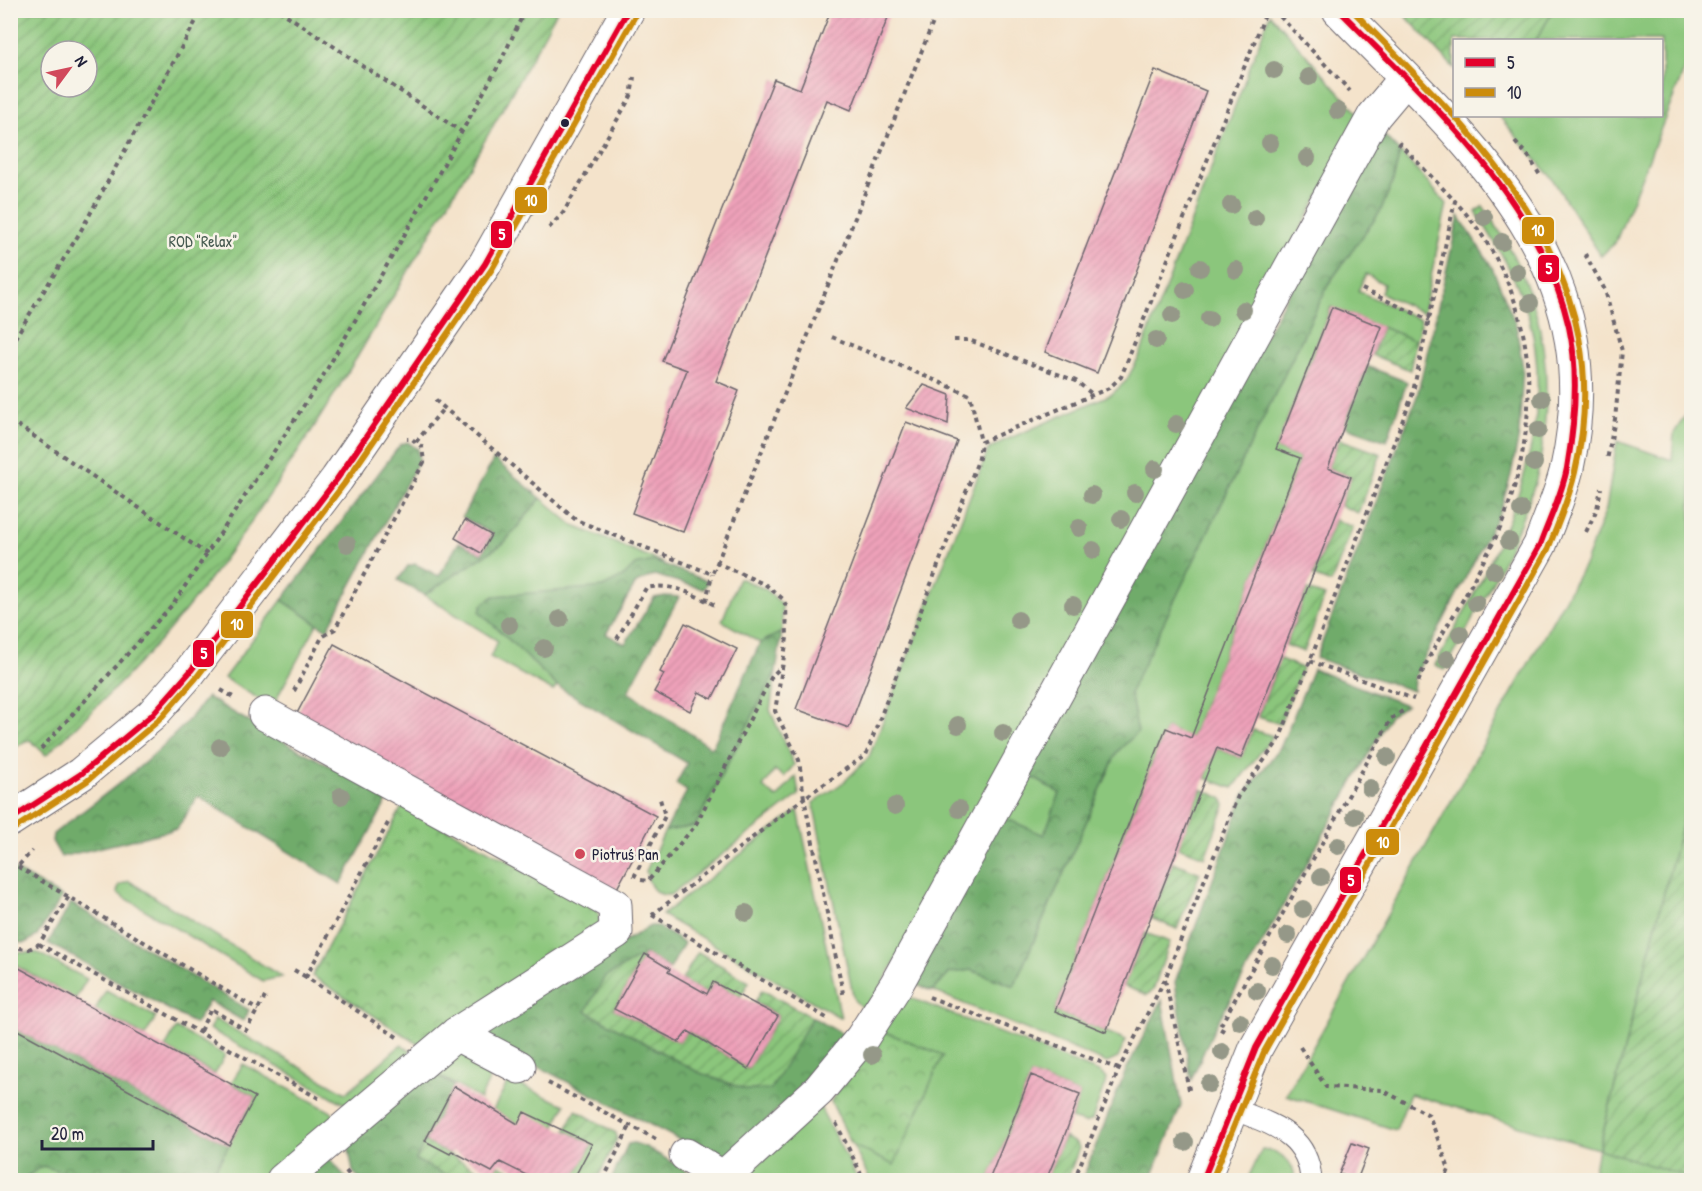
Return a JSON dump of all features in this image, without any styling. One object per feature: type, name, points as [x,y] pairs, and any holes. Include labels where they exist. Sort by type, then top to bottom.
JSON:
[{"type":"street","points":[[10,820],[81,774],[152,715],[189,673],[337,479],[485,264],[627,10]]},
{"type":"street","points":[[1203,1180],[1256,1048],[1540,545],[1567,468],[1576,404],[1576,372],[1565,304],[1525,219],[1503,187],[1466,142],[1339,10]]},
{"type":"street","points":[[686,1155],[725,1179],[819,1090],[862,1038],[896,985],[1374,116],[1405,79]]},
{"type":"street","points":[[272,718],[615,905],[616,932],[456,1034],[283,1180]]},
{"type":"street","points":[[456,1034],[529,1073]]},
{"type":"lane","points":[[1231,1108],[1289,1134],[1306,1156],[1311,1180]]},
{"type":"path","points":[[10,346],[79,234],[202,10]]},
{"type":"path","points":[[279,10],[462,132]]},
{"type":"path","points":[[41,749],[173,604],[207,554],[323,376],[462,132],[502,59],[525,10]]},
{"type":"path","points":[[705,601],[712,574],[938,10]]},
{"type":"path","points":[[981,442],[1109,388],[1121,377],[1135,347],[1267,10]]},
{"type":"path","points":[[1274,10],[1473,220],[1512,291],[1528,352],[1530,387],[1526,436],[1513,492],[1502,524],[1419,679],[1414,699],[1310,661]]},
{"type":"path","points":[[547,229],[563,213],[631,96],[634,73]]},
{"type":"path","points":[[1074,1180],[1119,1069],[1165,979],[1238,796],[1279,740],[1310,661],[1412,396],[1455,201]]},
{"type":"path","points":[[1362,289],[1429,320]]},
{"type":"path","points":[[684,891],[804,798],[866,755],[979,458],[981,442],[970,395],[832,337]]},
{"type":"path","points":[[954,340],[969,340],[1076,381],[1092,394]]},
{"type":"path","points":[[433,398],[442,409],[576,520],[712,574]]},
{"type":"path","points":[[416,442],[442,409]]},
{"type":"path","points":[[10,420],[207,554]]},
{"type":"path","points":[[272,718],[322,637],[335,629],[424,462],[422,447],[416,442],[400,440]]},
{"type":"path","points":[[717,563],[766,585],[783,599],[786,606],[787,638],[775,711],[799,760],[804,798],[837,967]]},
{"type":"path","points":[[617,639],[646,588],[660,585],[684,591],[717,606]]},
{"type":"path","points":[[660,799],[665,816],[632,880],[648,881],[695,826],[772,676],[782,665]]},
{"type":"path","points":[[306,977],[405,790]]},
{"type":"path","points":[[10,862],[258,1010]]},
{"type":"path","points":[[10,947],[29,949],[39,944],[69,896]]},
{"type":"path","points":[[652,915],[862,1038]]},
{"type":"path","points":[[39,944],[355,1118]]},
{"type":"path","points":[[294,970],[427,1057]]},
{"type":"path","points":[[1165,979],[1190,1094]]},
{"type":"path","points":[[200,1031],[211,1009],[246,1030],[265,997]]},
{"type":"path","points":[[962,1008],[1119,1069]]},
{"type":"path","points":[[1300,1047],[1326,1087],[1382,1090],[1429,1115],[1449,1169],[1445,1180]]},
{"type":"path","points":[[529,1073],[657,1140]]},
{"type":"path","points":[[819,1090],[864,1180]]},
{"type":"path","points":[[603,1180],[630,1126]]},
{"type":"green space","name":"ROD \"Relax\"","points":[[11,10],[557,11],[423,247],[355,360],[306,440],[227,556],[182,615],[145,657],[46,755],[30,740],[10,749]]},
{"type":"green space","points":[[1401,11],[1553,11],[1537,39],[1453,39],[1453,67]]},
{"type":"green space","points":[[1553,11],[1691,11],[1691,53],[1616,241],[1601,256],[1553,180],[1500,117],[1663,117],[1663,39],[1537,39]]},
{"type":"green space","points":[[1270,14],[1362,118],[879,990],[863,1009],[854,1000],[813,803],[844,782],[869,757],[988,450],[1001,442],[1112,394],[1126,381],[1140,355]]},
{"type":"green space","points":[[1379,130],[1400,152],[1393,181],[1380,212],[1329,283],[1130,692],[1138,732],[1117,752],[1014,986],[971,970],[950,973],[932,991],[914,984],[1000,816],[1044,835],[1060,793],[1023,772]]},
{"type":"green space","points":[[1400,152],[1447,204],[1423,313],[1381,293],[1384,284],[1366,274],[1358,291],[1421,320],[1416,341],[1331,307],[1276,449],[1300,458],[1191,738],[1166,728],[1055,1011],[1126,1040],[1118,1058],[1107,1063],[933,991],[950,973],[971,970],[1014,986],[1117,752],[1137,732],[1129,693],[1329,283],[1380,212],[1393,181]]},
{"type":"green space","points":[[1483,206],[1514,256],[1534,307],[1545,361],[1545,419],[1534,486],[1516,534],[1445,670],[1435,665],[1478,587],[1514,505],[1527,463],[1535,420],[1537,376],[1532,331],[1516,284],[1476,212]]},
{"type":"green space","points":[[1459,216],[1492,267],[1516,325],[1523,368],[1519,435],[1511,475],[1500,511],[1414,678],[1413,691],[1316,658],[1417,396]]},
{"type":"green space","points":[[1382,327],[1416,341],[1410,370],[1372,355]]},
{"type":"green space","points":[[1367,366],[1407,382],[1387,441],[1344,426]]},
{"type":"green space","points":[[1691,407],[1691,787],[1599,1148],[1691,1178],[1691,1180],[1592,1180],[1598,1149],[1410,1094],[1396,1130],[1286,1095],[1585,563],[1606,509],[1617,441],[1672,460],[1674,433]]},
{"type":"green space","points":[[1339,439],[1381,454],[1358,513],[1340,505],[1351,477],[1328,468]]},
{"type":"green space","points":[[407,442],[418,449],[419,460],[327,630],[282,600],[400,445]]},
{"type":"green space","points":[[494,459],[541,498],[504,543],[424,595],[398,580],[408,566],[415,564],[439,576],[459,542],[482,554],[493,534],[462,517]]},
{"type":"green space","points":[[541,498],[574,526],[664,563],[644,563],[611,584],[591,590],[495,596],[480,612],[557,686],[553,691],[490,657],[498,641],[424,595],[504,543]]},
{"type":"green space","points":[[1335,520],[1353,527],[1331,583],[1313,576]]},
{"type":"green space","points":[[653,561],[708,581],[704,589],[654,575],[636,583],[606,634],[625,644],[654,598],[679,597],[628,692],[712,748],[760,643],[782,632],[776,671],[695,826],[665,831],[687,791],[676,784],[687,763],[557,686],[480,612],[482,605],[494,596],[603,587],[624,576],[635,565]]},
{"type":"green space","points":[[739,578],[765,589],[782,604],[782,632],[760,643],[722,621]]},
{"type":"green space","points":[[1307,590],[1325,596],[1304,652],[1286,645]]},
{"type":"green space","points":[[282,600],[317,624],[272,707],[224,678]]},
{"type":"green space","points":[[1280,659],[1302,668],[1280,724],[1258,717]]},
{"type":"green space","points":[[1313,669],[1406,705],[1390,716],[1216,1025],[1191,1080],[1175,982],[1244,795],[1281,746]]},
{"type":"green space","points":[[776,671],[770,710],[794,765],[784,777],[775,770],[763,787],[777,798],[796,776],[799,795],[670,895],[656,892],[646,871],[665,831],[695,826]]},
{"type":"green space","points":[[207,697],[270,734],[389,797],[341,884],[198,796],[177,829],[61,857],[52,841],[53,834],[154,754],[191,717]]},
{"type":"green space","points":[[1253,730],[1273,736],[1233,788],[1205,778],[1217,748],[1241,758]]},
{"type":"green space","points":[[1023,772],[1060,793],[1044,836],[1000,816]]},
{"type":"green space","points":[[1691,787],[1691,1178],[1599,1149]]},
{"type":"green space","points":[[1201,789],[1222,798],[1225,805],[1205,857],[1178,847]]},
{"type":"green space","points":[[403,805],[598,909],[600,929],[418,1044],[312,976]]},
{"type":"green space","points":[[798,810],[841,1018],[662,915]]},
{"type":"green space","points":[[1173,862],[1200,873],[1177,929],[1151,918]]},
{"type":"green space","points":[[10,867],[62,897],[37,936],[25,943],[11,942]]},
{"type":"green space","points":[[129,881],[282,977],[263,981],[117,893],[119,885]]},
{"type":"green space","points":[[71,903],[249,1010],[243,1021],[209,1001],[195,1024],[48,943]]},
{"type":"green space","points":[[650,926],[657,926],[684,943],[670,969],[645,954],[605,977],[586,1011],[698,1072],[747,1090],[771,1089],[812,1017],[846,1036],[839,1049],[735,1152],[718,1160],[481,1037],[485,1025]]},
{"type":"green space","points":[[1145,933],[1170,942],[1153,990],[1147,995],[1124,986]]},
{"type":"green space","points":[[11,952],[38,953],[87,979],[75,999],[11,963]]},
{"type":"green space","points":[[698,952],[749,982],[740,997],[714,982],[707,994],[682,980]]},
{"type":"green space","points":[[645,954],[614,1009],[679,1042],[688,1031],[748,1069],[778,1016],[755,1002],[762,990],[812,1017],[771,1089],[747,1090],[698,1072],[586,1011],[605,977]]},
{"type":"green space","points":[[106,990],[156,1017],[145,1036],[95,1010]]},
{"type":"green space","points":[[906,996],[1101,1073],[1106,1079],[1092,1120],[1085,1123],[1071,1119],[1080,1094],[1031,1075],[989,1180],[870,1180],[831,1101]]},
{"type":"green space","points":[[1162,1000],[1181,1105],[1151,1180],[1082,1180],[1126,1070]]},
{"type":"green space","points":[[215,1019],[346,1093],[401,1045],[415,1053],[347,1105],[209,1029]]},
{"type":"green space","points":[[10,1026],[229,1145],[216,1168],[215,1180],[88,1180],[43,1166],[21,1180],[11,1180]]},
{"type":"green space","points":[[176,1028],[225,1055],[215,1074],[165,1048]]},
{"type":"green space","points":[[880,1030],[943,1055],[894,1165],[852,1145],[831,1101]]},
{"type":"green space","points":[[453,1048],[490,1068],[493,1072],[480,1099],[428,1069]]},
{"type":"green space","points":[[243,1064],[330,1111],[336,1117],[263,1180],[215,1180],[216,1168],[255,1097],[231,1083]]},
{"type":"green space","points":[[428,1069],[454,1086],[416,1160],[456,1180],[360,1180],[353,1172],[347,1139]]},
{"type":"green space","points":[[509,1080],[565,1105],[554,1128],[518,1124],[493,1110]]},
{"type":"green space","points":[[820,1107],[858,1180],[748,1180],[743,1178]]},
{"type":"green space","points":[[576,1110],[616,1133],[617,1139],[597,1180],[573,1180],[592,1144],[566,1130]]},
{"type":"green space","points":[[1064,1137],[1077,1144],[1079,1148],[1067,1180],[1046,1180]]},
{"type":"green space","points":[[425,1141],[489,1176],[499,1165],[529,1180],[456,1180],[416,1160]]},
{"type":"green space","points":[[634,1143],[646,1147],[702,1180],[611,1180],[628,1144]]},
{"type":"green space","points":[[1262,1149],[1285,1158],[1292,1168],[1295,1180],[1247,1180]]},
{"type":"green space","points":[[327,1156],[348,1180],[298,1180]]},
{"type":"green space","points":[[43,1166],[88,1180],[21,1180]]},
{"type":"building","points":[[831,10],[891,10],[851,110],[827,100],[716,381],[739,391],[683,532],[632,513],[687,370],[662,361],[774,79],[800,89]]},
{"type":"building","points":[[1155,70],[1206,91],[1097,373],[1045,352]]},
{"type":"building","points":[[1332,307],[1382,327],[1328,468],[1351,477],[1241,758],[1217,748],[1106,1032],[1055,1011],[1166,728],[1191,738],[1300,458],[1276,449]]},
{"type":"building","points":[[924,385],[950,395],[948,424],[906,408]]},
{"type":"building","points":[[906,422],[957,441],[849,728],[796,709]]},
{"type":"building","points":[[465,520],[491,535],[481,553],[455,538]]},
{"type":"building","points":[[685,623],[737,649],[712,699],[699,692],[690,711],[654,692],[664,674],[660,672]]},
{"type":"building","points":[[334,644],[656,816],[615,892],[294,719]]},
{"type":"building","points":[[645,954],[670,969],[668,972],[707,994],[713,982],[778,1016],[748,1069],[688,1031],[679,1042],[614,1009]]},
{"type":"building","points":[[10,963],[255,1097],[229,1145],[10,1026]]},
{"type":"building","points":[[1031,1075],[1080,1094],[1064,1137],[1046,1180],[989,1180]]},
{"type":"building","points":[[454,1086],[518,1124],[524,1112],[592,1144],[573,1180],[536,1180],[500,1162],[492,1172],[452,1151],[450,1154],[425,1141]]},
{"type":"building","points":[[1352,1143],[1369,1149],[1357,1180],[1339,1174]]},
{"type":"transit line","name":"5","points":[[10,820],[81,774],[152,715],[189,673],[337,479],[485,264],[628,10]]},
{"type":"transit line","name":"5","points":[[1203,1180],[1256,1048],[1540,545],[1565,478],[1572,433],[1575,379],[1569,327],[1554,280],[1533,236],[1507,194],[1476,154],[1409,80],[1339,10]]},
{"type":"transit line","name":"10","points":[[1352,10],[1453,115]]},
{"type":"transit line","name":"10","points":[[15,828],[87,781],[158,721],[196,678],[344,484],[492,269],[636,14]]},
{"type":"transit line","name":"10","points":[[1212,1180],[1264,1052],[1548,549],[1575,472],[1584,400],[1578,333],[1559,272],[1530,214],[1492,160],[1455,117]]},
{"type":"place","name":"Piotruś Pan","points":[[580,854]]}]
